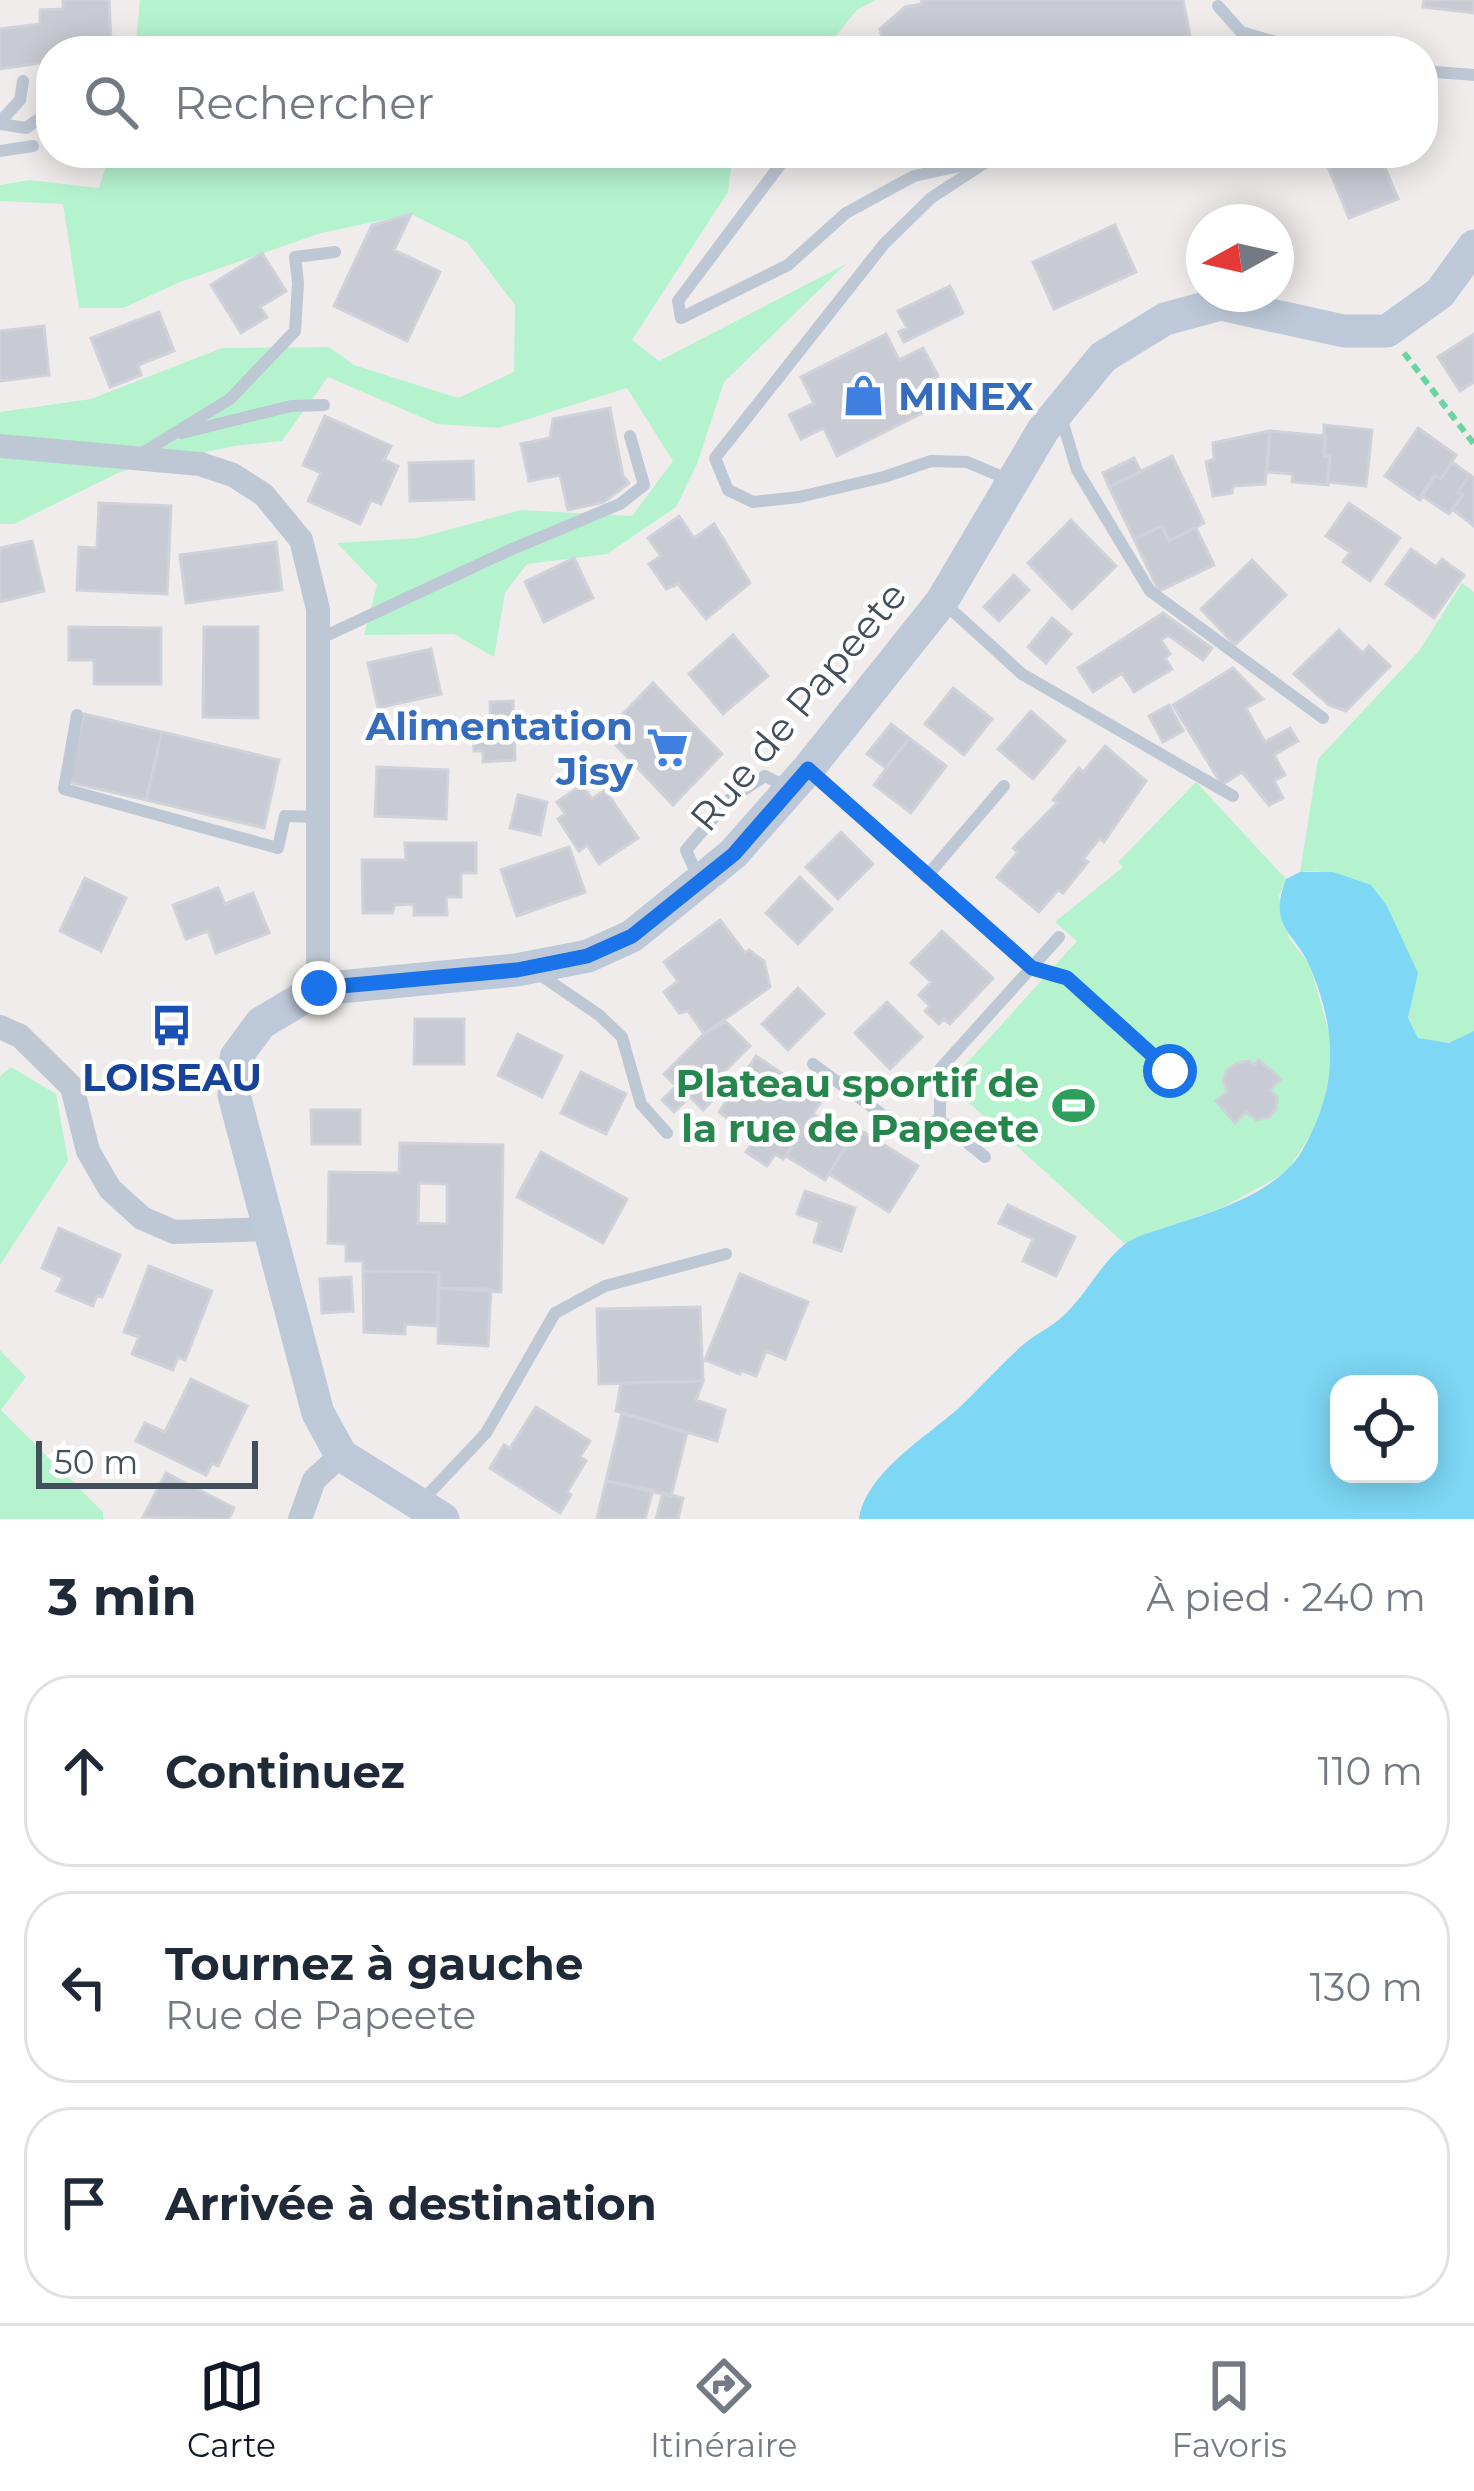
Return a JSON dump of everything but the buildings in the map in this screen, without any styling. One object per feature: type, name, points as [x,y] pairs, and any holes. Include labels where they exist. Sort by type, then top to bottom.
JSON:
[{"type":"street","points":[[1388,331],[1440,293],[1474,246]]},
{"type":"street","name":"Rue de Papeete","points":[[341,1455],[318,1413],[234,1095],[236,1057],[261,1023],[319,988],[530,968],[587,956],[632,936],[734,854],[799,779],[942,601],[1059,410],[1102,357],[1165,319],[1220,304],[1344,331],[1388,331]]},
{"type":"street","points":[[0,446],[200,464],[233,475],[264,495],[301,539],[318,609],[319,988]]},
{"type":"street","points":[[0,1027],[20,1036],[72,1088],[88,1151],[110,1189],[142,1218],[175,1232],[268,1228]]},
{"type":"street","points":[[300,1519],[314,1480],[341,1455],[430,1512]]},
{"type":"lane","points":[[1218,6],[1240,32],[1254,36]]},
{"type":"lane","points":[[1438,72],[1474,75]]},
{"type":"lane","points":[[0,123],[20,100],[23,81]]},
{"type":"lane","points":[[0,123],[26,128],[36,121]]},
{"type":"lane","points":[[0,152],[33,146]]},
{"type":"lane","points":[[778,168],[678,301],[680,318],[788,265],[847,213],[914,176],[955,168]]},
{"type":"lane","points":[[977,168],[931,198],[884,244],[715,458],[728,490],[753,502],[843,488],[931,461],[967,461],[1013,482]]},
{"type":"lane","points":[[133,458],[230,399],[295,332],[295,257],[334,252]]},
{"type":"lane","points":[[170,436],[291,406],[324,405]]},
{"type":"lane","points":[[1059,410],[1077,470],[1150,591],[1323,718]]},
{"type":"lane","points":[[318,640],[620,504],[644,485],[630,436]]},
{"type":"lane","points":[[942,601],[1022,674],[1233,796]]},
{"type":"lane","points":[[77,715],[64,789],[278,848],[285,816],[317,817]]},
{"type":"lane","points":[[799,779],[926,877],[1032,968],[1067,978],[1170,1071]]},
{"type":"lane","points":[[926,877],[1004,786]]},
{"type":"lane","points":[[940,1120],[940,1069],[1059,937]]},
{"type":"lane","points":[[530,968],[599,1015],[622,1037],[641,1104],[668,1133]]},
{"type":"lane","points":[[813,1064],[902,1130],[940,1120]]},
{"type":"lane","points":[[940,1120],[985,1156]]},
{"type":"lane","points":[[430,1512],[486,1433],[555,1312],[605,1286],[726,1254]]},
{"type":"path","points":[[1388,331],[1474,444]]},
{"type":"green space","points":[[140,0],[876,0],[857,10],[835,36],[136,36]]},
{"type":"green space","points":[[105,168],[731,168],[728,192],[632,340],[659,361],[846,264],[724,382],[697,464],[676,507],[607,554],[527,564],[505,593],[494,657],[454,634],[364,635],[377,585],[337,543],[418,538],[521,510],[632,516],[673,461],[627,388],[499,428],[437,424],[328,377],[282,441],[234,446],[120,472],[14,524],[0,524],[0,412],[91,399],[222,348],[329,347],[354,365],[458,398],[514,372],[515,305],[467,242],[411,214],[321,233],[180,282],[123,308],[79,308],[63,204],[0,201],[0,185],[29,180],[99,188]]},
{"type":"green space","points":[[1462,583],[1474,592],[1474,1031],[1440,1043],[1418,1038],[1408,1019],[1417,973],[1387,906],[1318,871],[1300,872],[1318,759],[1419,651]]},
{"type":"green space","points":[[1196,782],[1286,879],[1279,896],[1289,938],[1310,965],[1333,1047],[1324,1104],[1287,1172],[1223,1207],[1125,1244],[948,1084],[1077,941],[1055,922],[1123,867],[1118,862]]},
{"type":"green space","points":[[11,1067],[56,1094],[68,1161],[0,1265],[0,1076]]},
{"type":"green space","points":[[0,1350],[26,1377],[1,1410],[103,1512],[103,1519],[0,1519]]},
{"type":"water","points":[[1300,872],[1333,872],[1371,885],[1387,906],[1418,973],[1408,1018],[1418,1038],[1449,1043],[1474,1031],[1474,1519],[859,1519],[873,1486],[886,1471],[1025,1343],[1062,1317],[1128,1242],[1261,1189],[1302,1151],[1328,1083],[1330,1039],[1311,969],[1282,920],[1286,879]]},
{"type":"place","name":"MINEX","points":[[864,396]]},
{"type":"place","name":"Alimentation Jisy","points":[[667,748]]},
{"type":"place","name":"LOISEAU","points":[[172,1025]]},
{"type":"place","name":"Plateau sportif de la rue de Papeete","points":[[1073,1105]]},
{"type":"route","points":[[319,988],[517,970],[587,956],[632,936],[734,854],[808,769],[1032,968],[1067,978],[1170,1071]]}]
